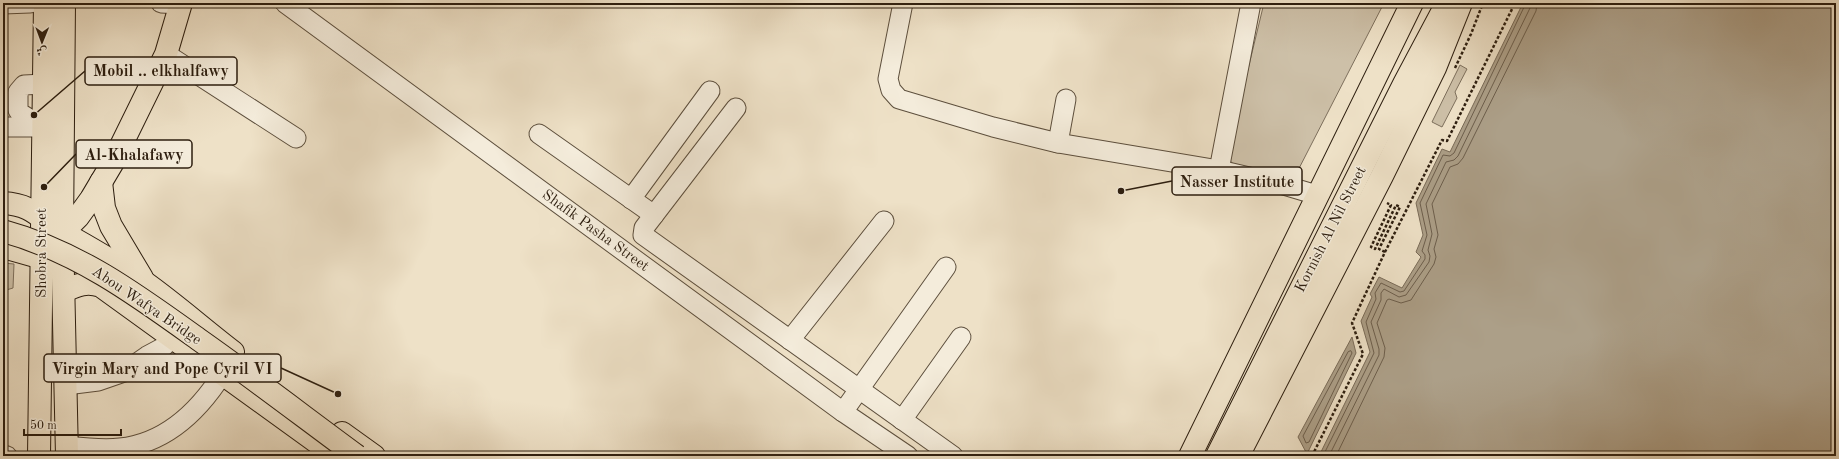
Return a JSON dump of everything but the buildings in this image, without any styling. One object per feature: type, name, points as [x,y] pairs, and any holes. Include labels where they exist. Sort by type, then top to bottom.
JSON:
[{"type":"main road","name":"Shobra Street","points":[[39,456],[45,3]]},
{"type":"main road","name":"Shobra Street","points":[[64,3],[62,233],[67,451]]},
{"type":"main road","points":[[62,233],[84,209],[113,162],[166,54],[172,3]]},
{"type":"main road","name":"Kornish Al Nil Street","points":[[1216,456],[1404,84],[1447,3]]},
{"type":"main road","points":[[1238,456],[1382,176],[1435,68],[1461,3]]},
{"type":"main road","points":[[1410,7],[1415,23],[1421,27],[1428,28],[1434,26]]},
{"type":"main road","name":"Kornish Al Nil Street","points":[[1190,456],[1410,7]]},
{"type":"main road","points":[[1379,69],[1386,67],[1398,72],[1404,84]]},
{"type":"main road","points":[[101,182],[104,208],[111,226],[145,282]]},
{"type":"main road","points":[[3,203],[24,206],[41,215],[62,233],[79,241],[145,282],[250,366],[374,456]]},
{"type":"main road","name":"Abou Wafya Bridge","points":[[3,231],[71,256],[111,277],[357,456]]},
{"type":"main road","points":[[3,247],[42,258]]},
{"type":"main road","points":[[64,291],[80,284],[93,283],[101,286],[336,456]]},
{"type":"street","points":[[3,4],[30,3]]},
{"type":"street","name":"Shafik Pasha Street","points":[[285,3],[843,412],[908,456]]},
{"type":"street","points":[[903,3],[888,79],[891,90],[899,99],[992,127],[1058,143],[1219,170],[1280,184],[1318,195]]},
{"type":"street","points":[[1219,170],[1252,4]]},
{"type":"street","points":[[166,54],[296,138]]},
{"type":"street","points":[[631,199],[710,91]]},
{"type":"street","points":[[1058,143],[1066,99]]},
{"type":"street","points":[[736,108],[644,228],[643,235],[953,456]]},
{"type":"street","points":[[3,126],[43,127]]},
{"type":"street","points":[[539,134],[654,215]]},
{"type":"street","points":[[790,340],[884,221]]},
{"type":"street","points":[[843,412],[946,267]]},
{"type":"street","points":[[66,385],[98,381],[124,372],[147,356],[162,348],[173,337]]},
{"type":"street","points":[[902,420],[961,337]]},
{"type":"street","points":[[67,451],[120,448],[152,439],[170,430],[192,415],[209,395],[223,373]]},
{"type":"path","points":[[1312,456],[1363,354],[1352,323],[1385,252],[1442,140],[1447,141],[1515,3]]},
{"type":"path","points":[[1385,252],[1379,249],[1400,207],[1396,205],[1374,249],[1371,247],[1392,205],[1386,203]]},
{"type":"shaded area","points":[[1264,3],[1384,3],[1292,182],[1232,163],[1229,159],[1229,148]]},
{"type":"shaded area","points":[[1460,65],[1467,69],[1455,92],[1457,98],[1442,127],[1432,122]]},
{"type":"shaded area","points":[[3,263],[14,264],[13,288],[3,291]]},
{"type":"water","points":[[1523,3],[1836,3],[1836,456],[1319,456],[1370,352],[1361,321],[1372,297],[1370,294],[1379,277],[1402,288],[1421,257],[1416,252],[1423,235],[1416,203],[1442,149],[1450,152]]},
{"type":"water","points":[[1352,337],[1356,353],[1307,454],[1298,437]]},
{"type":"place","name":"Mobil .. elkhalfawy","points":[[34,115]]},
{"type":"place","name":"Al-Khalafawy","points":[[44,187]]},
{"type":"place","name":"Nasser Institute","points":[[1121,191]]},
{"type":"place","name":"Virgin Mary and Pope Cyril VI","points":[[338,394]]}]
